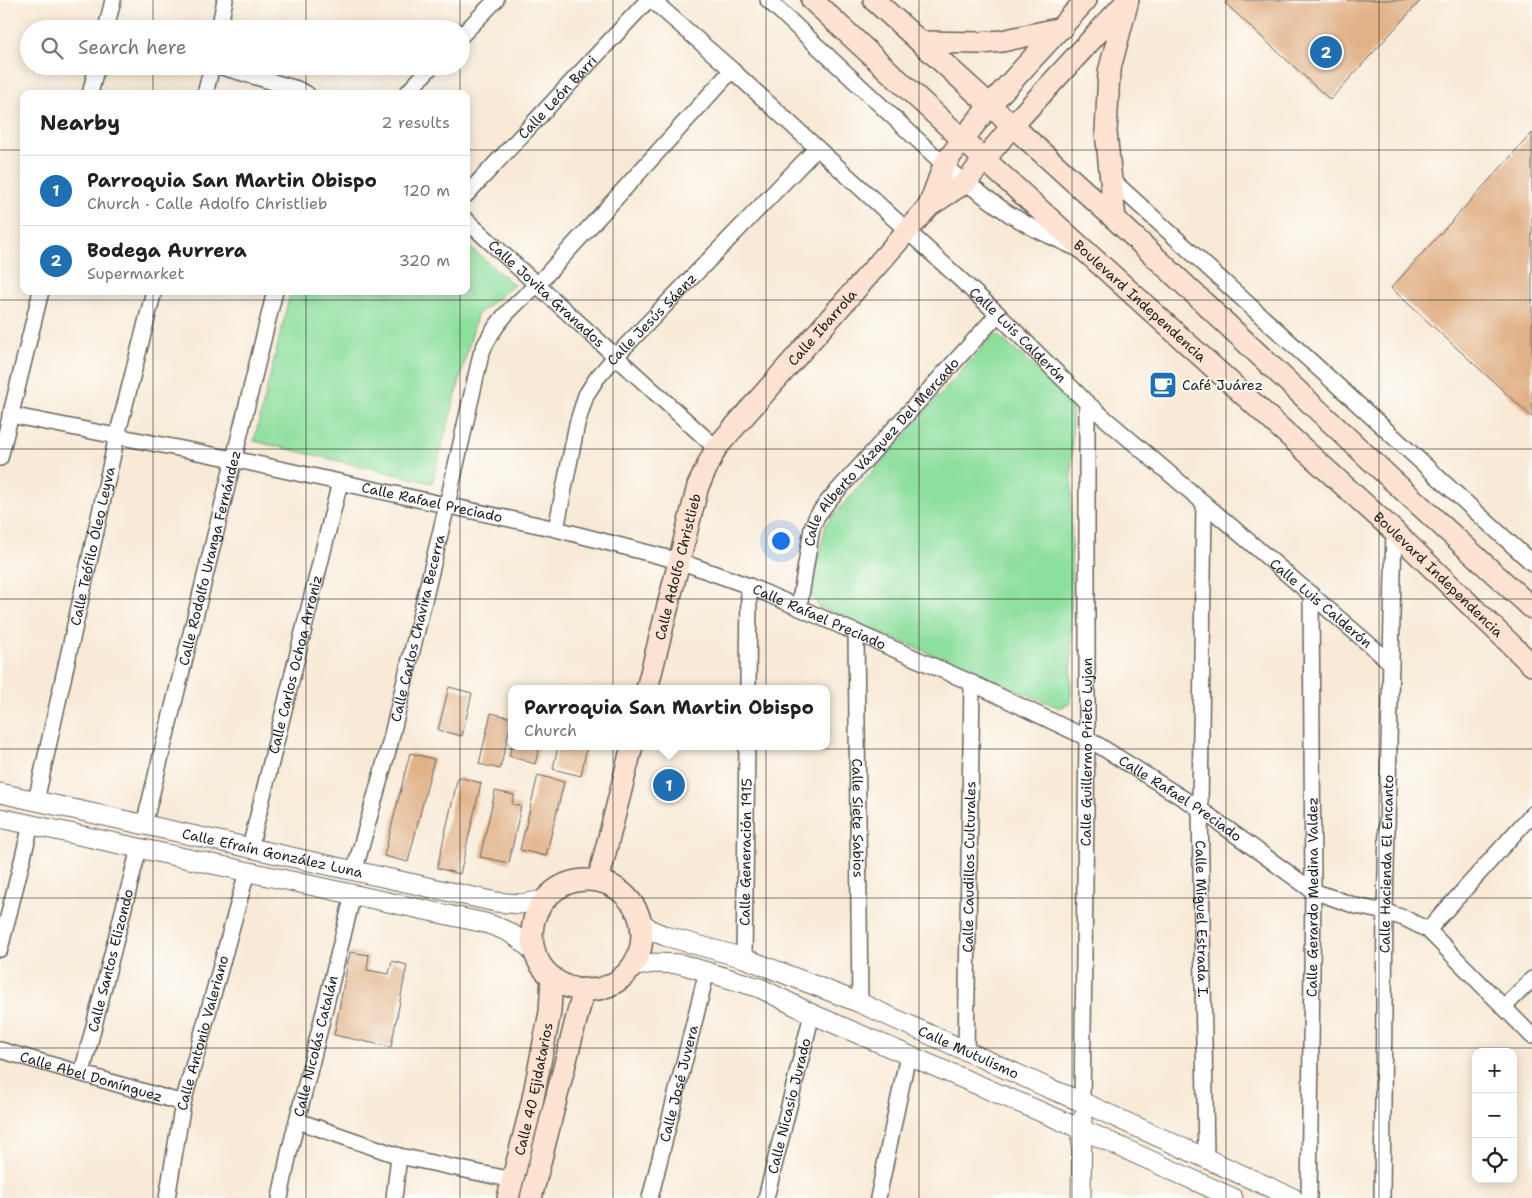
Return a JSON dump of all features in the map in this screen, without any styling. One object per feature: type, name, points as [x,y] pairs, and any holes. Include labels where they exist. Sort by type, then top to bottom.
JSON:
[{"type":"main road","name":"Boulevard Independencia","points":[[812,0],[985,160],[1394,531],[1532,665]]},
{"type":"main road","points":[[874,0],[1114,219],[1532,608]]},
{"type":"main road","name":"Calle Ibarrola","points":[[929,206],[944,165],[962,139],[1086,0]]},
{"type":"main road","name":"Calle Ibarrola","points":[[716,448],[929,206],[966,182],[1012,126],[1128,0]]},
{"type":"main road","points":[[1114,219],[1106,132],[1109,72],[1128,0]]},
{"type":"main road","points":[[921,42],[981,43],[1002,41],[1062,28]]},
{"type":"main road","name":"Calle Adolfo Christlieb","points":[[648,685],[698,486],[716,448]]},
{"type":"main road","points":[[598,880],[631,750]]},
{"type":"main road","points":[[583,880],[598,880],[614,886],[628,897],[637,912],[642,941],[638,956],[632,967],[621,978],[607,986],[596,990],[564,986],[542,966],[536,953],[532,935],[536,916],[545,900],[556,890],[569,883],[583,880]]},
{"type":"main road","name":"Calle 40 Ejidatarios","points":[[511,1189],[532,1103],[550,1012],[552,977]]},
{"type":"main road","name":"Calle 40 Ejidatarios","points":[[531,1198],[584,989]]},
{"type":"main road","points":[[532,1103],[555,1109]]},
{"type":"street","points":[[108,20],[113,0]]},
{"type":"street","points":[[221,20],[225,0]]},
{"type":"street","points":[[470,27],[496,0]]},
{"type":"street","name":"Calle Luis Calderón","points":[[650,0],[732,70],[998,314],[1088,403],[1391,663]]},
{"type":"street","name":"Calle León Barri","points":[[470,191],[650,0]]},
{"type":"street","points":[[768,0],[944,165],[1009,214],[1035,229],[1089,254]]},
{"type":"street","points":[[538,284],[732,70]]},
{"type":"street","points":[[91,90],[94,75]]},
{"type":"street","points":[[206,90],[210,75]]},
{"type":"street","points":[[250,75],[299,90]]},
{"type":"street","points":[[410,90],[424,75]]},
{"type":"street","name":"Calle Jesús Sáenz","points":[[556,529],[577,424],[586,395],[597,378],[817,148]]},
{"type":"street","points":[[1111,179],[1532,563]]},
{"type":"street","name":"Calle Jovita Granados","points":[[470,224],[716,448]]},
{"type":"street","name":"Calle Carlos Chavira Becerra","points":[[354,872],[389,747],[481,354],[494,327],[505,314],[538,284]]},
{"type":"street","points":[[0,458],[40,295]]},
{"type":"street","name":"Calle Teófilo Óleo Leyva","points":[[36,801],[117,436],[153,295]]},
{"type":"street","name":"Calle Rodolfo Uranga Fernández","points":[[144,825],[274,295]]},
{"type":"street","name":"Calle Alberto Vázquez Del Mercado","points":[[799,607],[810,537],[817,516],[829,500],[998,314]]},
{"type":"street","name":"Calle Guillermo Prieto Lujan","points":[[1082,1102],[1087,738],[1088,403]]},
{"type":"street","name":"Calle Rafael Preciado","points":[[10,415],[233,459],[556,529],[679,561],[749,586],[972,683],[1087,738],[1200,809],[1313,891],[1356,906],[1404,918],[1428,930],[1532,1036]]},
{"type":"street","name":"Calle Carlos Ochoa Arroniz","points":[[250,848],[340,482]]},
{"type":"street","name":"Calle Miguel Estrada I.","points":[[1204,502],[1200,809],[1206,1157]]},
{"type":"street","name":"Calle Hacienda El Encanto","points":[[1382,1198],[1385,912],[1394,531]]},
{"type":"street","points":[[748,685],[749,586]]},
{"type":"street","name":"Calle Gerardo Medina Valdez","points":[[1309,1198],[1313,891],[1310,594]]},
{"type":"street","name":"Calle Siete Sabios","points":[[856,632],[860,1003]]},
{"type":"street","name":"Calle Caudillos Culturales","points":[[966,1051],[972,683]]},
{"type":"street","name":"Calle Generación 1915","points":[[744,958],[747,750]]},
{"type":"street","name":"Calle Efraín González Luna","points":[[0,793],[496,902],[520,904],[545,900]]},
{"type":"street","points":[[1428,930],[1532,814]]},
{"type":"street","name":"Calle Efraín González Luna","points":[[0,818],[485,923],[517,936],[536,953]]},
{"type":"street","points":[[0,949],[31,825]]},
{"type":"street","name":"Calle Santos Elizondo","points":[[82,1073],[139,848]]},
{"type":"street","name":"Calle Antonio Valeriano","points":[[167,1198],[183,1103],[247,872]]},
{"type":"street","name":"Calle Nicolás Catalán","points":[[280,1198],[289,1153],[353,894]]},
{"type":"street","name":"Calle Mutulismo","points":[[640,921],[651,930],[665,936],[744,958],[860,1003],[1294,1198]]},
{"type":"street","name":"Calle Mutulismo","points":[[632,967],[654,963],[681,964],[760,988],[812,1014],[1081,1129],[1199,1190],[1233,1198]]},
{"type":"street","name":"Calle José Juvera","points":[[650,1198],[707,971]]},
{"type":"street","points":[[1504,1007],[1532,979]]},
{"type":"street","name":"Calle Nicasio Jurado","points":[[766,1198],[812,1014]]},
{"type":"street","name":"Calle Abel Domínguez","points":[[0,1050],[183,1103]]},
{"type":"street","points":[[878,1198],[908,1055]]},
{"type":"street","points":[[1081,1198],[1082,1102]]},
{"type":"street","points":[[298,1121],[400,1156],[511,1189]]},
{"type":"street","points":[[394,1198],[400,1156]]},
{"type":"green space","points":[[470,247],[514,285],[477,315],[432,483],[254,441],[290,295],[470,295]]},
{"type":"green space","points":[[995,333],[1072,400],[1071,702],[1060,708],[819,607],[811,594],[826,524]]},
{"type":"building","points":[[1228,0],[1421,0],[1330,100],[1225,3]]},
{"type":"building","points":[[1532,133],[1532,417],[1391,288]]},
{"type":"building","points":[[449,687],[472,693],[462,736],[438,730]]},
{"type":"building","points":[[491,713],[508,717],[508,735],[500,769],[479,764]]},
{"type":"building","points":[[511,750],[539,750],[535,764],[509,756]]},
{"type":"building","points":[[557,750],[586,750],[581,776],[553,769]]},
{"type":"building","points":[[410,753],[434,759],[408,862],[384,856]]},
{"type":"building","points":[[538,775],[564,782],[546,856],[520,850]]},
{"type":"building","points":[[458,777],[481,783],[460,874],[437,868]]},
{"type":"building","points":[[495,791],[514,795],[512,804],[521,806],[509,863],[480,857]]},
{"type":"building","points":[[350,952],[369,955],[367,970],[389,974],[392,961],[407,965],[391,1047],[334,1035]]},
{"type":"place","name":"Bodega Aurrera","points":[[1326,52]]},
{"type":"place","name":"Café Juárez","points":[[1163,385]]},
{"type":"place","name":"Parroquia San Martin Obispo","points":[[669,785]]}]
